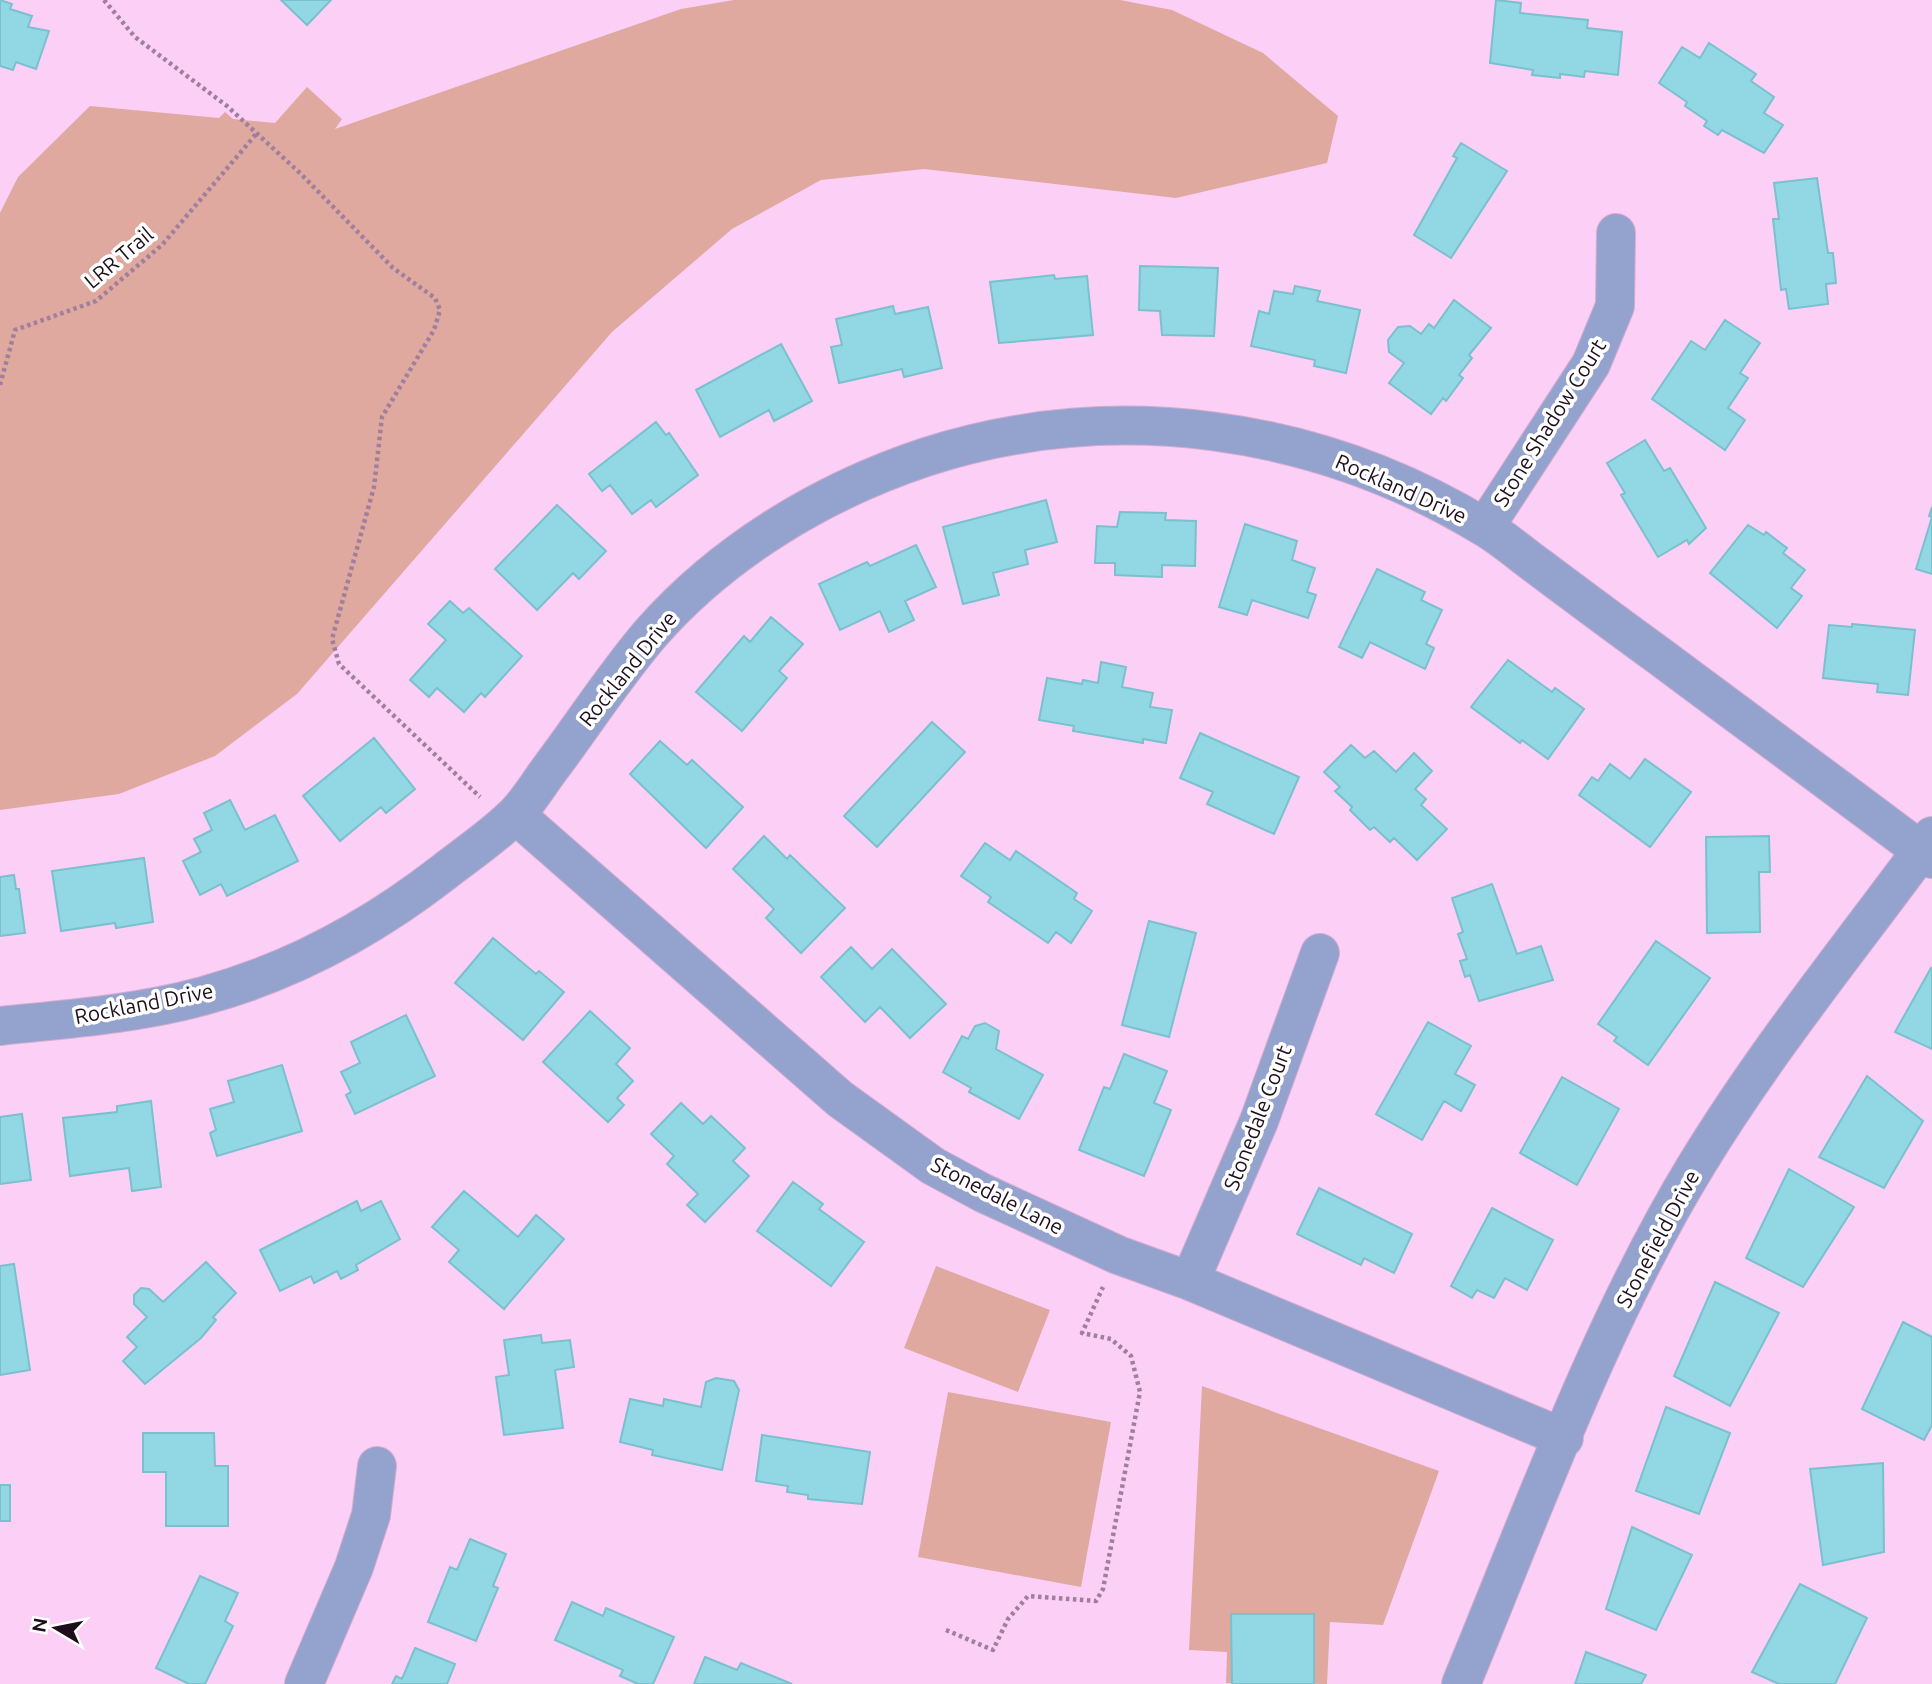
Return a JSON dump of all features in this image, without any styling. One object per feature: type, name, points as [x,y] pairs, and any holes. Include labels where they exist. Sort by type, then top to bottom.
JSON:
[{"type":"street","name":"Stone Shadow Court","points":[[1485,527],[1591,364],[1615,306],[1616,233]]},
{"type":"street","name":"Rockland Drive","points":[[0,1026],[116,1014],[203,996],[292,965],[343,940],[411,898],[516,815],[651,633],[729,561],[780,525],[835,494],[892,468],[958,447],[1025,433],[1100,425],[1169,426],[1243,434],[1310,450],[1386,477],[1485,527],[1928,849]]},
{"type":"street","name":"Stonedale Lane","points":[[516,815],[841,1099],[886,1134],[983,1193],[1118,1255],[1190,1282],[1564,1438]]},
{"type":"street","name":"Stonefield Drive","points":[[1461,1684],[1564,1438],[1635,1279],[1696,1165],[1746,1089],[1928,849]]},
{"type":"street","name":"Stonedale Court","points":[[1190,1282],[1259,1121],[1320,953]]},
{"type":"street","points":[[304,1684],[354,1567],[371,1515],[377,1465]]},
{"type":"path","points":[[104,0],[135,37],[227,106],[385,260],[435,298],[440,310],[434,330],[382,417],[375,453],[374,487],[331,639],[333,652],[339,664],[474,794],[516,815]]},
{"type":"path","name":"LRR Trail","points":[[0,385],[15,330],[96,301],[162,245],[257,134]]},
{"type":"path","points":[[946,1630],[993,1650],[1008,1619],[1028,1595],[1096,1601],[1103,1589],[1140,1392],[1131,1356],[1111,1339],[1082,1333],[1118,1255]]},
{"type":"shaded area","points":[[734,0],[1120,0],[1172,10],[1263,53],[1338,116],[1327,163],[1176,198],[924,169],[821,180],[732,229],[612,332],[297,694],[215,756],[119,794],[0,810],[0,213],[18,177],[90,106],[219,118],[225,112],[233,119],[275,123],[307,87],[342,119],[335,129],[681,9]]},
{"type":"shaded area","points":[[936,1266],[1050,1310],[1018,1392],[904,1348]]},
{"type":"shaded area","points":[[1202,1386],[1439,1471],[1383,1625],[1330,1622],[1327,1684],[1226,1683],[1227,1652],[1189,1650]]},
{"type":"shaded area","points":[[948,1392],[1111,1422],[1081,1587],[918,1557]]},
{"type":"building","points":[[0,0],[12,4],[10,9],[32,16],[28,27],[49,31],[36,69],[16,62],[13,70],[0,66]]},
{"type":"building","points":[[281,0],[331,0],[307,25]]},
{"type":"building","points":[[1496,0],[1521,3],[1520,13],[1588,20],[1587,28],[1622,32],[1618,75],[1585,71],[1584,77],[1560,74],[1560,78],[1532,75],[1533,70],[1490,63]]},
{"type":"building","points":[[1709,43],[1756,74],[1751,81],[1774,97],[1764,113],[1783,125],[1764,153],[1722,130],[1718,135],[1704,126],[1707,121],[1685,106],[1687,102],[1659,83],[1682,47],[1700,58]]},
{"type":"building","points":[[1461,143],[1507,171],[1451,258],[1414,235],[1457,158],[1453,156]]},
{"type":"building","points":[[1817,178],[1828,253],[1833,253],[1836,283],[1826,284],[1828,304],[1789,309],[1786,289],[1781,290],[1773,219],[1779,219],[1774,183]]},
{"type":"building","points":[[1140,266],[1218,268],[1214,336],[1162,335],[1160,311],[1139,310]]},
{"type":"building","points":[[1054,275],[1055,279],[1087,276],[1093,335],[999,343],[990,282]]},
{"type":"building","points":[[1295,286],[1320,291],[1317,301],[1360,310],[1346,373],[1314,366],[1315,360],[1251,346],[1259,311],[1269,314],[1274,291],[1293,294]]},
{"type":"building","points":[[1454,300],[1491,328],[1469,355],[1472,358],[1459,375],[1463,378],[1446,401],[1443,398],[1431,414],[1389,383],[1404,363],[1389,352],[1388,340],[1398,327],[1410,326],[1421,334],[1429,324],[1434,328]]},
{"type":"building","points":[[893,306],[895,314],[928,307],[942,368],[904,377],[902,369],[839,383],[831,347],[842,345],[836,319]]},
{"type":"building","points":[[1725,320],[1760,343],[1740,373],[1748,378],[1728,408],[1745,420],[1725,450],[1652,399],[1691,341],[1705,350]]},
{"type":"building","points":[[781,344],[812,401],[774,421],[769,410],[720,437],[696,390]]},
{"type":"building","points":[[656,422],[666,435],[669,433],[698,475],[656,507],[651,500],[632,514],[610,485],[602,491],[589,474]]},
{"type":"building","points":[[1645,440],[1664,471],[1670,468],[1706,528],[1689,544],[1687,540],[1658,557],[1621,495],[1625,493],[1607,463]]},
{"type":"building","points":[[1046,500],[1057,542],[1025,550],[1028,564],[993,573],[999,595],[963,604],[943,527]]},
{"type":"building","points":[[557,505],[606,551],[579,579],[573,573],[537,610],[495,569]]},
{"type":"building","points":[[1120,512],[1166,513],[1165,520],[1196,521],[1195,566],[1162,565],[1162,577],[1115,575],[1115,563],[1095,563],[1097,526],[1117,527]]},
{"type":"building","points":[[1932,517],[1932,574],[1916,569]]},
{"type":"building","points":[[1245,524],[1297,541],[1292,560],[1315,568],[1307,592],[1316,595],[1308,618],[1252,600],[1247,615],[1219,607]]},
{"type":"building","points":[[1748,525],[1764,535],[1766,532],[1787,548],[1783,553],[1805,570],[1791,588],[1802,596],[1777,628],[1710,573]]},
{"type":"building","points":[[916,545],[936,587],[905,601],[914,620],[889,632],[880,611],[840,630],[819,584],[867,562],[870,566]]},
{"type":"building","points":[[1377,569],[1425,592],[1421,600],[1442,610],[1426,644],[1434,648],[1425,669],[1370,642],[1362,658],[1339,647]]},
{"type":"building","points":[[450,601],[463,613],[469,608],[522,656],[485,697],[481,693],[464,712],[437,688],[429,697],[410,680],[446,640],[428,624]]},
{"type":"building","points":[[771,617],[803,644],[779,671],[787,678],[742,731],[696,692],[744,636],[750,642]]},
{"type":"building","points":[[1852,624],[1915,630],[1908,695],[1877,692],[1878,684],[1823,678],[1829,625],[1852,627]]},
{"type":"building","points":[[1508,660],[1552,692],[1555,688],[1584,709],[1548,759],[1522,740],[1520,743],[1471,707]]},
{"type":"building","points":[[1101,662],[1126,667],[1122,687],[1153,693],[1150,707],[1172,710],[1166,743],[1143,739],[1143,743],[1073,731],[1074,726],[1039,720],[1047,678],[1082,684],[1083,680],[1098,683]]},
{"type":"building","points":[[932,722],[965,752],[877,847],[844,816]]},
{"type":"building","points":[[1200,733],[1299,777],[1274,834],[1207,804],[1213,792],[1180,778]]},
{"type":"building","points":[[374,738],[415,789],[386,813],[381,807],[340,841],[303,796]]},
{"type":"building","points":[[660,741],[687,765],[692,760],[743,807],[706,848],[630,774]]},
{"type":"building","points":[[1351,745],[1365,758],[1374,751],[1396,772],[1414,753],[1432,771],[1415,789],[1426,799],[1421,805],[1447,829],[1417,860],[1394,838],[1390,842],[1374,827],[1370,830],[1350,810],[1352,807],[1335,791],[1340,787],[1324,772]]},
{"type":"building","points":[[1645,759],[1691,792],[1650,847],[1579,795],[1592,777],[1598,781],[1610,764],[1630,779]]},
{"type":"building","points":[[230,800],[245,830],[275,815],[298,861],[227,896],[221,884],[200,895],[183,861],[201,852],[194,839],[212,830],[204,813]]},
{"type":"building","points":[[764,836],[787,859],[790,855],[845,908],[801,953],[766,918],[774,909],[733,869]]},
{"type":"building","points":[[1769,836],[1770,872],[1759,872],[1760,932],[1707,933],[1706,837]]},
{"type":"building","points":[[985,843],[1010,860],[1016,851],[1077,893],[1074,899],[1092,911],[1071,943],[1056,932],[1048,943],[988,902],[991,897],[961,876]]},
{"type":"building","points":[[144,858],[153,922],[116,928],[115,923],[61,931],[52,871]]},
{"type":"building","points":[[14,875],[16,889],[19,889],[25,933],[0,936],[0,877]]},
{"type":"building","points":[[1492,884],[1517,954],[1541,946],[1553,980],[1479,1001],[1470,975],[1465,977],[1460,961],[1467,959],[1458,934],[1463,932],[1452,898]]},
{"type":"building","points":[[1149,921],[1196,933],[1169,1037],[1122,1025]]},
{"type":"building","points":[[493,938],[536,974],[539,971],[564,992],[523,1040],[455,983]]},
{"type":"building","points":[[1656,941],[1710,978],[1648,1065],[1614,1041],[1617,1037],[1598,1024]]},
{"type":"building","points":[[851,947],[872,969],[892,949],[946,1004],[910,1038],[880,1007],[865,1022],[821,977]]},
{"type":"building","points":[[1932,969],[1932,1049],[1895,1032]]},
{"type":"building","points":[[590,1011],[630,1048],[616,1064],[633,1081],[617,1098],[624,1105],[608,1122],[543,1062]]},
{"type":"building","points":[[406,1015],[435,1076],[355,1114],[346,1095],[351,1092],[341,1072],[360,1063],[351,1042]]},
{"type":"building","points":[[1428,1022],[1471,1046],[1455,1074],[1475,1085],[1461,1111],[1444,1101],[1422,1140],[1376,1114]]},
{"type":"building","points":[[985,1023],[999,1031],[996,1049],[1043,1075],[1019,1119],[969,1092],[971,1088],[943,1072],[962,1036],[968,1039],[975,1026]]},
{"type":"building","points":[[1124,1054],[1167,1071],[1154,1103],[1171,1110],[1144,1176],[1079,1150],[1104,1087],[1110,1089]]},
{"type":"building","points":[[282,1065],[302,1131],[217,1156],[210,1133],[216,1130],[210,1109],[234,1102],[228,1081]]},
{"type":"building","points":[[1867,1076],[1923,1121],[1884,1188],[1819,1157]]},
{"type":"building","points":[[1562,1077],[1619,1109],[1577,1185],[1520,1153]]},
{"type":"building","points":[[151,1101],[161,1187],[132,1191],[129,1168],[70,1176],[63,1118],[117,1112],[117,1106]]},
{"type":"building","points":[[681,1103],[703,1124],[711,1116],[745,1148],[733,1161],[749,1176],[705,1222],[687,1205],[698,1194],[667,1164],[674,1156],[651,1134]]},
{"type":"building","points":[[22,1114],[31,1180],[0,1184],[0,1117]]},
{"type":"building","points":[[1789,1169],[1854,1207],[1803,1287],[1746,1258]]},
{"type":"building","points":[[793,1182],[823,1204],[819,1209],[864,1242],[831,1286],[757,1231]]},
{"type":"building","points":[[1319,1188],[1412,1234],[1394,1273],[1364,1258],[1361,1265],[1297,1234]]},
{"type":"building","points":[[464,1191],[518,1237],[536,1215],[564,1239],[504,1309],[449,1262],[459,1250],[432,1227]]},
{"type":"building","points":[[357,1201],[361,1211],[381,1201],[400,1239],[356,1265],[358,1270],[341,1279],[337,1271],[314,1283],[311,1276],[280,1291],[260,1250]]},
{"type":"building","points":[[1492,1208],[1553,1240],[1527,1290],[1505,1278],[1494,1298],[1477,1290],[1472,1298],[1451,1286]]},
{"type":"building","points":[[206,1262],[236,1293],[213,1317],[216,1320],[201,1338],[145,1384],[123,1361],[137,1347],[127,1337],[147,1317],[134,1304],[134,1295],[141,1288],[149,1289],[163,1302]]},
{"type":"building","points":[[14,1264],[30,1370],[0,1375],[0,1266]]},
{"type":"building","points":[[1715,1282],[1779,1313],[1730,1406],[1674,1376]]},
{"type":"building","points":[[1903,1322],[1932,1337],[1932,1425],[1924,1440],[1862,1409]]},
{"type":"building","points":[[541,1335],[542,1343],[570,1340],[574,1367],[555,1370],[563,1428],[504,1435],[496,1377],[509,1375],[504,1340]]},
{"type":"building","points":[[716,1378],[734,1381],[739,1390],[722,1470],[652,1455],[653,1450],[620,1442],[630,1399],[663,1406],[664,1399],[701,1407],[706,1382]]},
{"type":"building","points":[[1666,1407],[1730,1433],[1699,1514],[1636,1491]]},
{"type":"building","points":[[143,1433],[214,1433],[215,1466],[228,1466],[228,1526],[166,1526],[166,1472],[143,1472]]},
{"type":"building","points":[[762,1435],[870,1452],[862,1504],[808,1499],[808,1495],[787,1492],[788,1486],[756,1481]]},
{"type":"building","points":[[1883,1463],[1884,1552],[1823,1565],[1810,1469]]},
{"type":"building","points":[[0,1485],[10,1485],[10,1521],[0,1521]]},
{"type":"building","points":[[1632,1527],[1692,1555],[1656,1630],[1606,1609]]},
{"type":"building","points":[[470,1539],[506,1554],[493,1586],[498,1588],[476,1641],[428,1622],[450,1567],[457,1570]]},
{"type":"building","points":[[200,1576],[238,1593],[225,1621],[233,1626],[205,1684],[189,1684],[156,1668]]},
{"type":"building","points":[[1800,1584],[1867,1618],[1835,1684],[1779,1684],[1752,1672]]},
{"type":"building","points":[[572,1602],[603,1616],[606,1608],[674,1637],[653,1684],[638,1684],[620,1676],[623,1670],[555,1640]]},
{"type":"building","points":[[1231,1614],[1314,1614],[1314,1684],[1232,1684]]},
{"type":"building","points":[[415,1648],[455,1664],[447,1684],[392,1684],[396,1676],[402,1679]]},
{"type":"building","points":[[1586,1652],[1646,1675],[1641,1684],[1575,1684]]},
{"type":"building","points":[[705,1657],[737,1670],[741,1663],[792,1684],[694,1684]]}]
